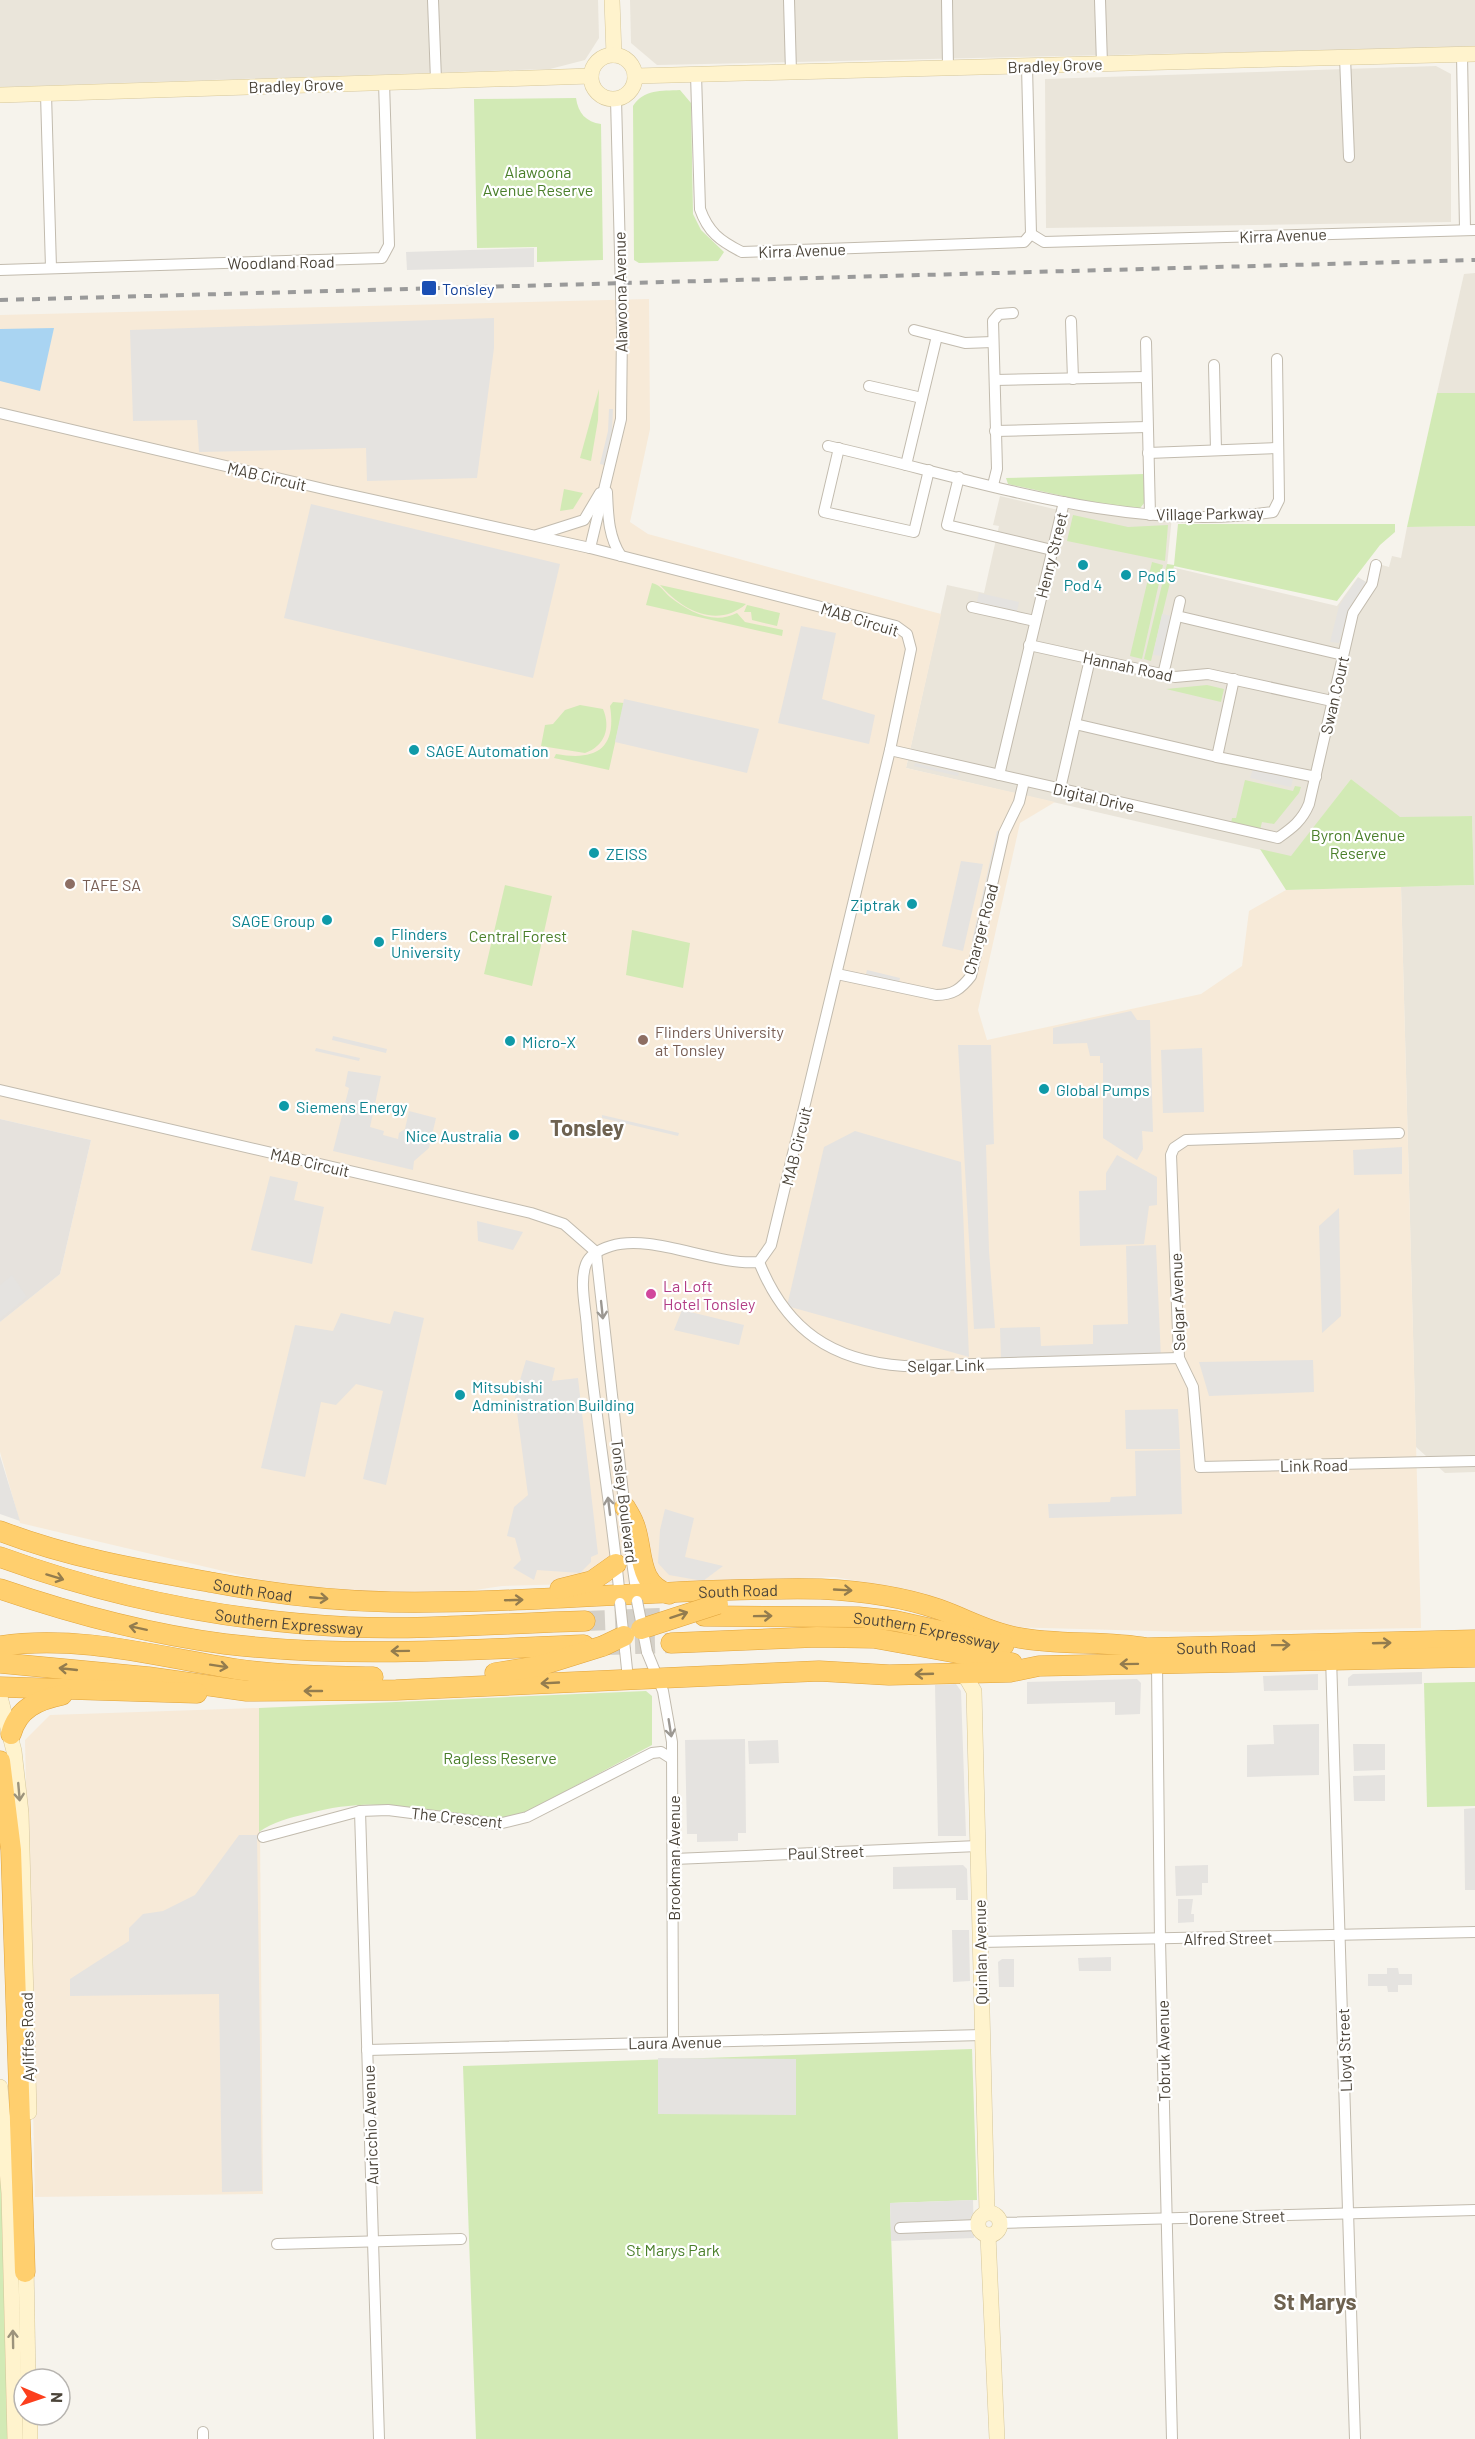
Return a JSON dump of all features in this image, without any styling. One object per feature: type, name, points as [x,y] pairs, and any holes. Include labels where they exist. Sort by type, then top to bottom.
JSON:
[{"type":"highway","points":[[625,1507],[634,1525],[640,1558],[648,1578],[659,1590],[669,1594]]},
{"type":"highway","name":"South Road","points":[[0,1531],[61,1551],[116,1565],[267,1594],[390,1602],[628,1599],[669,1594],[784,1590],[871,1593],[918,1603],[999,1633],[1028,1640],[1118,1642],[1152,1656]]},
{"type":"highway","points":[[0,1544],[79,1566],[166,1584],[243,1595],[267,1594]]},
{"type":"highway","name":"Southern Expressway","points":[[0,1557],[84,1586],[130,1597],[182,1609],[281,1623],[351,1627],[585,1621]]},
{"type":"highway","points":[[542,1599],[556,1590],[592,1581],[616,1564]]},
{"type":"highway","name":"Southern Expressway","points":[[0,1589],[114,1623],[224,1643],[321,1651],[458,1650],[584,1645]]},
{"type":"highway","points":[[0,1646],[30,1642],[70,1643],[239,1669],[331,1676],[394,1677],[499,1673],[574,1657],[711,1610],[784,1590]]},
{"type":"highway","name":"Southern Expressway","points":[[711,1610],[847,1616],[896,1621],[983,1641],[1037,1650],[1152,1656]]},
{"type":"highway","name":"Southern Expressway","points":[[671,1643],[817,1637],[874,1638],[1039,1666]]},
{"type":"highway","name":"South Road","points":[[1331,1653],[1475,1640]]},
{"type":"highway","name":"South Road","points":[[0,1687],[170,1694],[247,1690],[396,1690],[819,1671],[889,1675],[1021,1671],[1039,1666],[1152,1656],[1331,1653],[1475,1657]]},
{"type":"highway","name":"South Road","points":[[0,1663],[148,1677],[247,1690]]},
{"type":"highway","points":[[11,1734],[16,1719],[27,1708],[47,1699],[86,1690]]},
{"type":"highway","points":[[0,1761],[10,1828],[25,2272]]},
{"type":"street","points":[[433,0],[436,80]]},
{"type":"street","points":[[612,0],[614,54]]},
{"type":"street","points":[[789,0],[792,72]]},
{"type":"street","points":[[947,0],[948,68]]},
{"type":"street","points":[[1100,0],[1102,64]]},
{"type":"street","points":[[614,54],[631,63],[635,76],[632,89],[616,99],[608,98],[595,90],[591,76],[596,63],[607,55],[614,54]]},
{"type":"street","name":"Bradley Grove","points":[[635,76],[1468,54]]},
{"type":"street","name":"Kirra Avenue","points":[[696,74],[700,209],[707,228],[730,246],[742,252],[1027,238],[1044,242],[1470,230],[1468,54]]},
{"type":"street","points":[[1345,57],[1349,157]]},
{"type":"street","points":[[1027,66],[1027,238]]},
{"type":"street","name":"Bradley Grove","points":[[0,95],[591,76]]},
{"type":"street","name":"Woodland Road","points":[[0,270],[382,258],[389,245],[384,82]]},
{"type":"street","points":[[46,94],[51,268]]},
{"type":"street","name":"Alawoona Avenue","points":[[590,548],[621,419],[622,330],[616,99]]},
{"type":"street","points":[[993,485],[996,469],[993,321],[999,314],[1013,314]]},
{"type":"street","points":[[1071,321],[1073,379]]},
{"type":"street","points":[[914,330],[965,343],[993,342]]},
{"type":"street","points":[[906,465],[937,336]]},
{"type":"street","points":[[1146,342],[1150,515]]},
{"type":"street","name":"Village Parkway","points":[[1064,502],[1150,515],[1273,512],[1279,500],[1277,359]]},
{"type":"street","points":[[1214,365],[1216,450]]},
{"type":"street","points":[[995,380],[1146,377]]},
{"type":"street","points":[[869,386],[922,398]]},
{"type":"street","name":"MAB Circuit","points":[[0,413],[318,488],[590,548],[896,626],[907,634],[911,649],[890,750],[771,1245],[759,1262]]},
{"type":"street","points":[[995,430],[1147,427]]},
{"type":"street","name":"Henry Street","points":[[929,470],[914,532],[824,512],[833,447],[1064,502],[999,775]]},
{"type":"street","points":[[1148,453],[1278,448]]},
{"type":"street","points":[[959,477],[947,525],[1052,550]]},
{"type":"street","points":[[535,535],[584,519],[606,482]]},
{"type":"street","name":"Alawoona Avenue","points":[[606,482],[609,524],[614,545],[621,556]]},
{"type":"street","name":"Swan Court","points":[[1295,827],[1304,816],[1316,777],[1353,613],[1372,584],[1376,565]]},
{"type":"street","points":[[1163,675],[1180,602]]},
{"type":"street","points":[[972,606],[1035,621]]},
{"type":"street","points":[[1177,616],[1343,655]]},
{"type":"street","name":"Hannah Road","points":[[1029,645],[1163,675],[1174,677],[1208,674],[1332,701]]},
{"type":"street","points":[[1060,789],[1090,659]]},
{"type":"street","points":[[1217,757],[1234,679]]},
{"type":"street","points":[[1075,724],[1316,777]]},
{"type":"street","name":"Digital Drive","points":[[890,750],[1268,837],[1278,838],[1295,827]]},
{"type":"street","name":"Charger Road","points":[[837,974],[936,995],[948,995],[961,989],[971,976],[1004,833],[1019,802],[1024,781]]},
{"type":"street","name":"MAB Circuit","points":[[0,1090],[531,1213],[564,1224],[596,1252]]},
{"type":"street","name":"Selgar Avenue","points":[[1200,1467],[1194,1387],[1179,1358],[1171,1155],[1174,1148],[1186,1140],[1399,1133]]},
{"type":"street","points":[[596,1252],[620,1243],[632,1243],[744,1263],[759,1262]]},
{"type":"street","name":"Tonsley Boulevard","points":[[596,1252],[625,1507],[630,1639],[628,1679]]},
{"type":"street","name":"Tonsley Boulevard","points":[[596,1252],[586,1263],[584,1282],[590,1360],[616,1564],[628,1599],[630,1639],[647,1652],[657,1677]]},
{"type":"street","name":"Selgar Link","points":[[759,1262],[779,1302],[803,1329],[833,1350],[878,1364],[904,1366],[1179,1358]]},
{"type":"street","name":"Link Road","points":[[1200,1467],[1475,1461]]},
{"type":"street","name":"Lloyd Street","points":[[1331,1653],[1354,2439]]},
{"type":"street","name":"Tobruk Avenue","points":[[1152,1656],[1172,2439]]},
{"type":"street","points":[[959,1673],[967,1679],[974,1691],[982,1678],[991,1672]]},
{"type":"street","name":"Brookman Avenue","points":[[657,1677],[670,1725],[672,1759],[673,2042]]},
{"type":"street","name":"Quinlan Avenue","points":[[974,1691],[984,2224],[997,2439]]},
{"type":"street","name":"Ayliffes Road","points":[[0,1697],[11,1734],[21,1813],[27,2025],[29,2199],[25,2272],[28,2367]]},
{"type":"street","name":"The Crescent","points":[[263,1837],[360,1811],[387,1810],[507,1824],[527,1817],[652,1753],[661,1752],[672,1759]]},
{"type":"street","name":"Auricchio Avenue","points":[[360,1811],[379,2439]]},
{"type":"street","name":"Paul Street","points":[[674,1859],[978,1846]]},
{"type":"street","name":"Alfred Street","points":[[980,1942],[1475,1932]]},
{"type":"street","name":"Laura Avenue","points":[[367,2049],[982,2035]]},
{"type":"street","name":"Ayliffes Road","points":[[0,2087],[9,2193],[15,2439]]},
{"type":"street","name":"Dorene Street","points":[[1000,2223],[1475,2210]]},
{"type":"street","points":[[900,2228],[984,2224],[998,2230],[1000,2223]]},
{"type":"street","points":[[277,2244],[461,2239]]},
{"type":"shaded area","points":[[0,0],[598,0],[599,38],[585,60],[550,69],[0,87]]},
{"type":"shaded area","points":[[630,0],[1475,0],[1475,47],[657,65],[631,43]]},
{"type":"shaded area","points":[[1436,66],[1451,74],[1451,222],[1046,228],[1045,79]]},
{"type":"shaded area","points":[[534,248],[534,267],[407,270],[406,252]]},
{"type":"shaded area","points":[[1475,273],[1475,393],[1437,393],[1464,274]]},
{"type":"shaded area","points":[[649,299],[650,429],[630,522],[648,534],[941,614],[906,768],[1055,802],[1020,823],[978,1010],[987,1040],[1201,994],[1242,966],[1249,911],[1286,890],[1401,887],[1421,1628],[1189,1632],[1008,1627],[906,1589],[834,1577],[502,1586],[455,1593],[339,1592],[257,1579],[20,1523],[0,1452],[0,1322],[60,1274],[91,1140],[0,1119],[0,315]]},
{"type":"shaded area","points":[[494,318],[494,348],[477,478],[367,481],[366,448],[199,452],[197,420],[133,421],[130,330]]},
{"type":"shaded area","points":[[609,409],[613,409],[612,432],[604,465],[600,464],[608,431]]},
{"type":"shaded area","points":[[1000,496],[1054,509],[1172,516],[1167,566],[1337,606],[1358,577],[1366,582],[1371,562],[1389,567],[1392,556],[1401,558],[1407,527],[1475,526],[1475,1472],[1445,1473],[1416,1447],[1401,887],[1474,885],[1472,816],[1400,818],[1351,779],[1291,857],[906,768],[947,585],[984,593],[999,526],[993,525]]},
{"type":"shaded area","points":[[311,504],[560,564],[533,678],[284,618]]},
{"type":"shaded area","points":[[1358,578],[1366,582],[1348,610],[1339,643],[1330,642],[1339,606]]},
{"type":"shaded area","points":[[979,593],[1019,602],[1017,611],[977,602]]},
{"type":"shaded area","points":[[1162,614],[1171,616],[1162,656],[1153,655]]},
{"type":"shaded area","points":[[801,626],[836,633],[822,699],[875,715],[869,744],[778,723]]},
{"type":"shaded area","points":[[624,699],[759,729],[747,773],[615,742]]},
{"type":"shaded area","points":[[915,763],[959,773],[958,776],[914,766]]},
{"type":"shaded area","points":[[1253,769],[1293,779],[1291,787],[1250,778]]},
{"type":"shaded area","points":[[997,831],[1001,832],[976,942],[972,941]]},
{"type":"shaded area","points":[[961,861],[983,864],[963,951],[942,946]]},
{"type":"shaded area","points":[[867,970],[900,978],[899,982],[866,974]]},
{"type":"shaded area","points":[[1131,1011],[1137,1020],[1150,1020],[1153,1132],[1142,1131],[1143,1149],[1137,1160],[1103,1138],[1103,1063],[1100,1063],[1100,1056],[1090,1056],[1087,1043],[1053,1044],[1053,1028]]},
{"type":"shaded area","points":[[333,1036],[387,1049],[386,1053],[332,1040]]},
{"type":"shaded area","points":[[958,1045],[991,1045],[994,1144],[986,1145],[989,1251],[995,1328],[974,1329]]},
{"type":"shaded area","points":[[316,1048],[360,1058],[359,1061],[315,1051]]},
{"type":"shaded area","points":[[1202,1048],[1204,1112],[1163,1113],[1161,1050]]},
{"type":"shaded area","points":[[348,1071],[381,1076],[370,1127],[384,1131],[383,1135],[398,1139],[399,1133],[405,1129],[409,1111],[436,1118],[429,1148],[414,1161],[413,1170],[333,1151],[349,1088],[345,1086]]},
{"type":"shaded area","points":[[602,1115],[679,1133],[678,1136],[602,1118]]},
{"type":"shaded area","points":[[0,1119],[91,1140],[60,1274],[0,1322]]},
{"type":"shaded area","points":[[855,1131],[961,1162],[969,1357],[787,1306],[824,1147]]},
{"type":"shaded area","points":[[1402,1147],[1402,1174],[1354,1175],[1353,1150]]},
{"type":"shaded area","points":[[1117,1155],[1157,1177],[1157,1205],[1149,1206],[1144,1244],[1080,1246],[1079,1191],[1106,1190],[1106,1173]]},
{"type":"shaded area","points":[[270,1176],[298,1182],[294,1200],[324,1207],[312,1264],[251,1250]]},
{"type":"shaded area","points":[[1339,1208],[1341,1316],[1322,1333],[1319,1226]]},
{"type":"shaded area","points":[[477,1221],[523,1232],[513,1250],[478,1241]]},
{"type":"shaded area","points":[[1156,1245],[1161,1359],[1001,1359],[1000,1328],[1040,1327],[1041,1346],[1093,1344],[1093,1325],[1128,1324],[1126,1246]]},
{"type":"shaded area","points":[[12,1275],[27,1297],[0,1319],[0,1285]]},
{"type":"shaded area","points":[[682,1310],[744,1325],[739,1345],[674,1330]]},
{"type":"shaded area","points":[[394,1311],[424,1318],[386,1485],[363,1479],[383,1391],[356,1384],[336,1405],[321,1402],[305,1477],[261,1468],[295,1325],[333,1331],[341,1313],[390,1324]]},
{"type":"shaded area","points":[[526,1360],[555,1368],[552,1381],[578,1378],[598,1554],[591,1557],[591,1562],[580,1573],[537,1570],[534,1580],[513,1568],[521,1560],[515,1538],[507,1536],[514,1507],[528,1495],[515,1397]]},
{"type":"shaded area","points":[[1313,1360],[1314,1392],[1209,1396],[1199,1362]]},
{"type":"shaded area","points":[[1178,1409],[1180,1449],[1126,1449],[1125,1410]]},
{"type":"shaded area","points":[[1180,1450],[1182,1514],[1049,1518],[1048,1504],[1110,1502],[1111,1497],[1136,1496],[1135,1451]]},
{"type":"shaded area","points":[[0,1456],[20,1521],[0,1514]]},
{"type":"shaded area","points":[[665,1509],[694,1518],[685,1557],[723,1566],[703,1581],[669,1575],[658,1563],[660,1530]]},
{"type":"shaded area","points":[[1422,1672],[1422,1684],[1348,1686],[1348,1678],[1353,1674]]},
{"type":"shaded area","points":[[1318,1674],[1318,1690],[1264,1691],[1263,1676]]},
{"type":"shaded area","points":[[1137,1679],[1141,1683],[1140,1714],[1115,1715],[1115,1702],[1027,1704],[1027,1682]]},
{"type":"shaded area","points":[[956,1684],[961,1691],[966,1836],[938,1836],[935,1685]]},
{"type":"shaded area","points":[[259,1708],[263,2194],[35,2197],[25,1740],[50,1715]]},
{"type":"shaded area","points":[[1319,1724],[1319,1775],[1247,1777],[1247,1745],[1274,1744],[1273,1725]]},
{"type":"shaded area","points":[[745,1739],[746,1833],[738,1833],[738,1841],[697,1842],[697,1834],[687,1834],[685,1740]]},
{"type":"shaded area","points":[[778,1740],[779,1763],[749,1764],[748,1741]]},
{"type":"shaded area","points":[[1353,1744],[1385,1744],[1385,1770],[1354,1771]]},
{"type":"shaded area","points":[[1385,1775],[1385,1801],[1354,1801],[1353,1776]]},
{"type":"shaded area","points":[[1475,1808],[1475,1890],[1465,1890],[1464,1809]]},
{"type":"shaded area","points":[[239,1835],[257,1835],[262,2191],[222,2192],[219,1994],[70,1996],[70,1979],[129,1941],[129,1928],[143,1914],[163,1911],[195,1895]]},
{"type":"shaded area","points":[[963,1865],[967,1869],[968,1900],[956,1900],[956,1888],[893,1889],[893,1867]]},
{"type":"shaded area","points":[[1208,1865],[1208,1883],[1202,1883],[1202,1895],[1176,1896],[1175,1866]]},
{"type":"shaded area","points":[[1178,1899],[1193,1899],[1191,1914],[1194,1914],[1194,1922],[1178,1923]]},
{"type":"shaded area","points":[[952,1930],[969,1930],[970,1981],[953,1982]]},
{"type":"shaded area","points":[[1111,1957],[1111,1971],[1079,1971],[1078,1958]]},
{"type":"shaded area","points":[[1002,1959],[1014,1959],[1014,1987],[999,1987],[998,1962]]},
{"type":"shaded area","points":[[1387,1968],[1398,1968],[1399,1974],[1412,1974],[1412,1985],[1398,1985],[1398,1992],[1388,1992],[1387,1986],[1368,1986],[1368,1974],[1387,1974]]},
{"type":"shaded area","points":[[658,2058],[796,2059],[796,2115],[658,2114]]},
{"type":"shaded area","points":[[973,2200],[974,2238],[891,2241],[890,2203]]},
{"type":"green space","points":[[680,90],[691,103],[693,214],[701,230],[724,252],[718,261],[639,263],[634,260],[633,106],[642,96],[660,91]]},
{"type":"green space","name":"Alawoona Avenue Reserve","points":[[576,98],[584,116],[601,124],[603,260],[537,262],[537,247],[477,248],[474,99]]},
{"type":"green space","points":[[599,389],[598,420],[591,461],[580,458]]},
{"type":"green space","points":[[1437,393],[1475,393],[1475,526],[1407,527]]},
{"type":"green space","points":[[1144,474],[1145,502],[1137,512],[1008,484],[1006,478]]},
{"type":"green space","points":[[564,489],[583,493],[573,509],[560,511]]},
{"type":"green space","points":[[1073,515],[1128,527],[1168,525],[1165,561],[1067,541]]},
{"type":"green space","points":[[1178,524],[1395,524],[1395,532],[1380,545],[1337,601],[1174,566],[1151,661],[1144,659],[1167,564],[1174,565]]},
{"type":"green space","points":[[1152,562],[1163,565],[1142,659],[1130,656]]},
{"type":"green space","points":[[652,583],[693,612],[720,618],[737,613],[745,622],[783,630],[782,636],[646,605]]},
{"type":"green space","points":[[660,585],[746,604],[735,611],[712,616],[689,609]]},
{"type":"green space","points":[[747,605],[780,613],[777,626],[752,620],[751,612],[744,612]]},
{"type":"green space","points":[[1207,685],[1224,689],[1221,702],[1166,689]]},
{"type":"green space","points":[[613,702],[624,703],[609,770],[554,758],[556,754],[582,756],[600,749],[610,733],[610,706]]},
{"type":"green space","points":[[580,705],[603,709],[606,729],[602,741],[585,753],[541,746],[545,725],[553,724],[565,710]]},
{"type":"green space","name":"Byron Avenue Reserve","points":[[1351,779],[1400,817],[1472,816],[1474,885],[1286,890],[1260,849],[1291,856]]},
{"type":"green space","points":[[1245,780],[1293,791],[1295,786],[1301,787],[1299,793],[1274,824],[1262,822],[1260,830],[1231,823],[1232,818],[1236,818]]},
{"type":"green space","name":"Central Forest","points":[[505,885],[552,896],[532,986],[484,974]]},
{"type":"green space","points":[[632,930],[690,943],[683,988],[626,975]]},
{"type":"green space","points":[[1475,1682],[1475,1806],[1427,1807],[1424,1683]]},
{"type":"green space","name":"Ragless Reserve","points":[[646,1691],[652,1696],[652,1745],[517,1817],[491,1818],[410,1807],[361,1805],[326,1809],[293,1817],[259,1832],[259,1708]]},
{"type":"green space","name":"St Marys Park","points":[[972,2049],[977,2200],[890,2203],[898,2439],[476,2439],[463,2066]]},
{"type":"green space","points":[[0,2175],[10,2244],[13,2367],[12,2427],[15,2427],[15,2439],[0,2439]]},
{"type":"water","points":[[54,328],[40,391],[0,381],[0,329]]},
{"type":"tunnel","points":[[585,1621],[660,1618]]},
{"type":"tunnel","points":[[605,1645],[671,1643]]},
{"type":"railway","points":[[0,300],[1475,260]]},
{"type":"place","name":"Tonsley","points":[[429,288]]},
{"type":"place","name":"Pod 4","points":[[1083,565]]},
{"type":"place","name":"Pod 5","points":[[1126,575]]},
{"type":"place","name":"SAGE Automation","points":[[414,750]]},
{"type":"place","name":"ZEISS","points":[[594,853]]},
{"type":"place","name":"TAFE SA","points":[[70,884]]},
{"type":"place","name":"Ziptrak","points":[[912,904]]},
{"type":"place","name":"SAGE Group","points":[[327,920]]},
{"type":"place","name":"Flinders University","points":[[379,942]]},
{"type":"place","name":"Flinders University at Tonsley","points":[[643,1040]]},
{"type":"place","name":"Micro-X","points":[[510,1041]]},
{"type":"place","name":"Global Pumps","points":[[1044,1089]]},
{"type":"place","name":"Siemens Energy","points":[[284,1106]]},
{"type":"place","name":"Nice Australia","points":[[514,1135]]},
{"type":"place","name":"La Loft Hotel Tonsley","points":[[651,1294]]},
{"type":"place","name":"Mitsubishi Administration Building","points":[[460,1395]]},
{"type":"district","name":"Tonsley","points":[[587,1127]]},
{"type":"district","name":"St Marys","points":[[1315,2301]]}]
